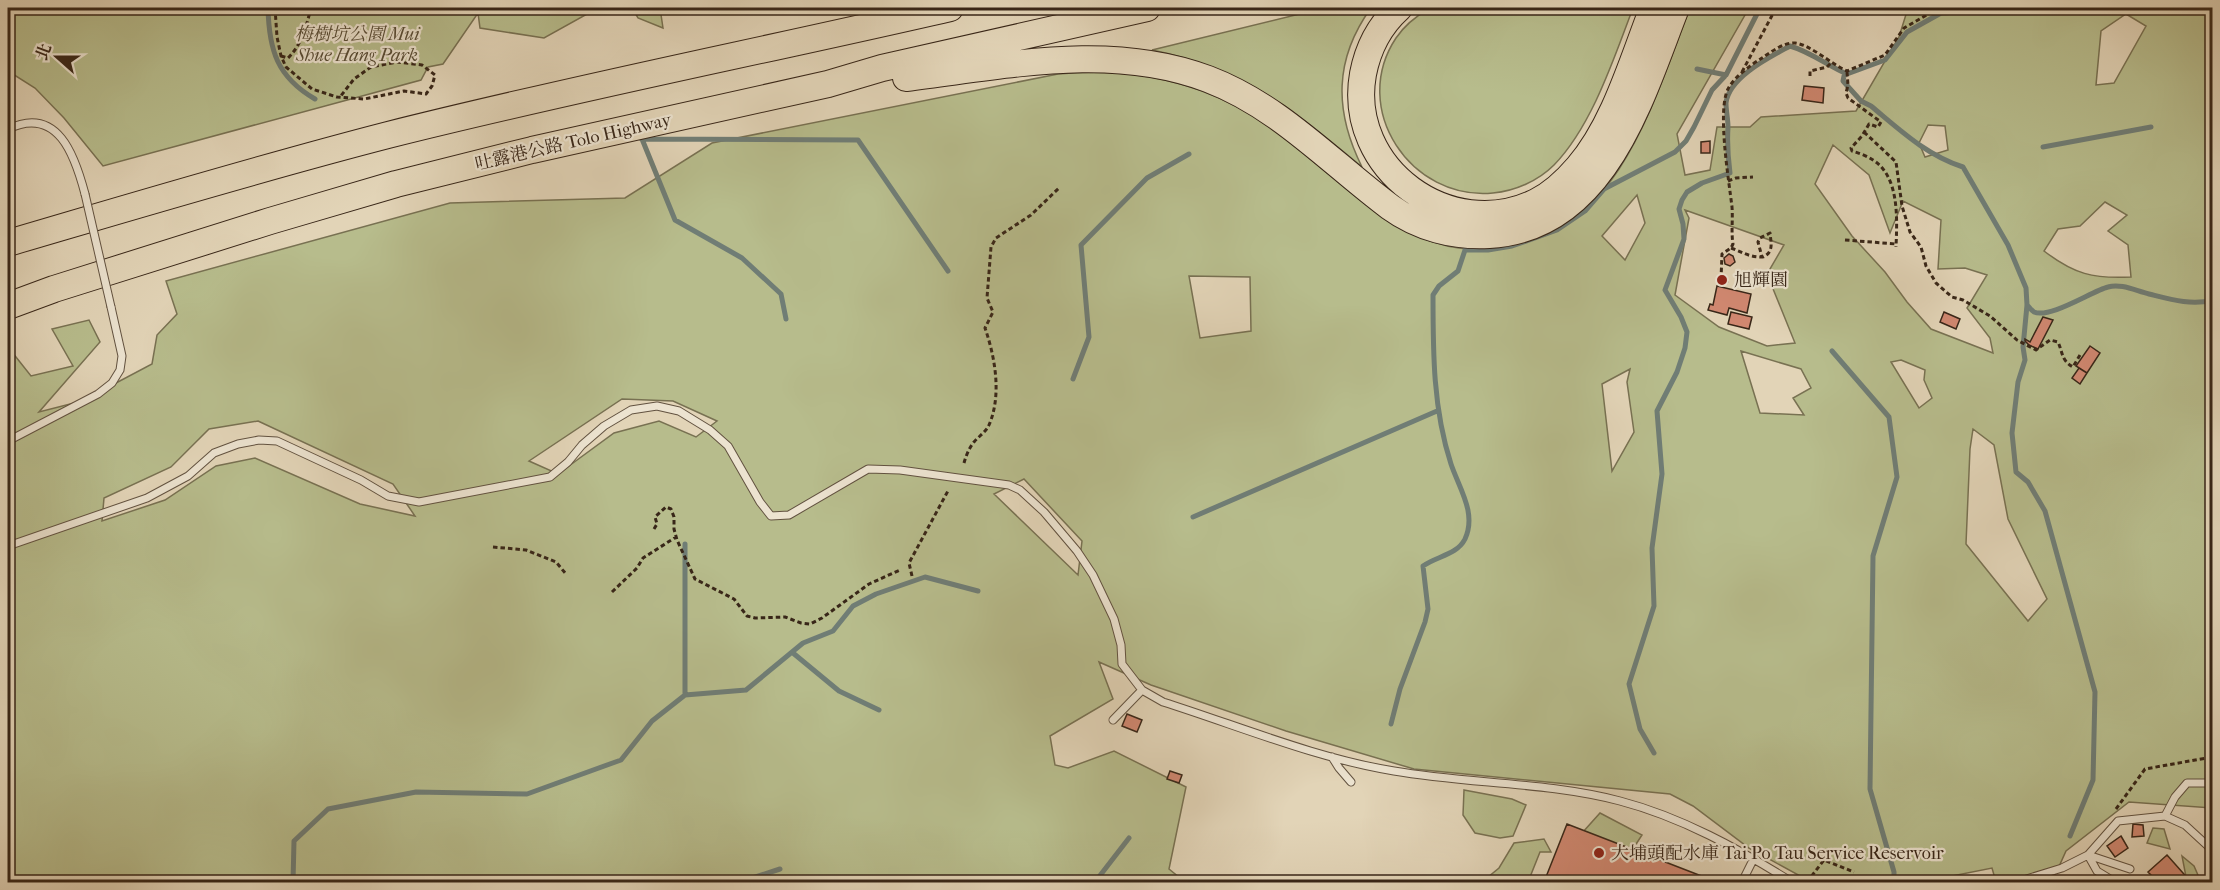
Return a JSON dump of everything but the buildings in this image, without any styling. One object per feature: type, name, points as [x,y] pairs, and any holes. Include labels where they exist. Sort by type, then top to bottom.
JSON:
[{"type":"highway","points":[[8,243],[264,168],[390,135],[534,100],[950,8]]},
{"type":"highway","name":"吐露港公路 Tolo Highway","points":[[8,306],[190,246],[396,184],[532,150],[828,84],[882,68],[1147,8]]},
{"type":"highway","points":[[1399,8],[1381,28],[1365,61],[1361,83],[1361,103],[1371,144],[1396,179],[1413,192],[1440,206],[1466,213],[1483,214],[1519,209],[1536,202],[1560,185],[1579,166],[1606,121],[1653,8]]},
{"type":"highway","points":[[828,84],[1074,59],[1108,58],[1158,64],[1208,79],[1261,105],[1296,130],[1392,208],[1415,222],[1454,233],[1494,235],[1520,230],[1545,220],[1579,197],[1597,177],[1616,149],[1632,118],[1677,8]]},
{"type":"lane","points":[[8,129],[16,125],[31,123],[50,128],[59,134],[75,160],[122,356],[120,370],[112,383],[98,394],[8,441]]},
{"type":"lane","points":[[8,546],[147,498],[188,476],[214,453],[238,444],[260,440],[277,441],[361,480],[388,496],[419,502],[550,477],[604,426],[631,410],[657,406],[679,411],[710,430],[728,446],[760,502],[771,516],[789,515],[868,469],[900,470],[1009,485],[1020,490],[1044,512],[1077,551],[1093,575],[1114,619],[1121,645],[1122,664],[1142,690],[1163,702],[1332,757],[1394,771],[1584,794],[1619,801],[1675,819],[1754,858],[1792,882]]},
{"type":"lane","points":[[1113,720],[1142,690]]},
{"type":"lane","points":[[1332,757],[1351,782]]},
{"type":"lane","points":[[2165,816],[2175,797],[2187,783],[2212,783]]},
{"type":"lane","points":[[2017,882],[2062,868],[2088,855],[2118,821],[2165,816],[2185,825],[2210,848],[2212,858]]},
{"type":"lane","points":[[2088,855],[2130,869]]},
{"type":"lane","points":[[2088,855],[2097,871],[2115,882]]},
{"type":"lane","points":[[1742,882],[1754,858]]},
{"type":"path","points":[[275,8],[281,56],[286,67],[312,89],[340,97],[364,99],[404,92],[426,94],[432,86],[435,75],[422,65],[397,62],[370,67],[354,79],[340,97]]},
{"type":"path","points":[[281,56],[288,58],[297,49],[305,31],[310,8]]},
{"type":"path","points":[[1741,75],[1776,8]]},
{"type":"path","points":[[1731,248],[1732,211],[1727,172],[1725,98],[1728,88],[1775,49],[1792,43],[1801,45],[1847,71],[1886,55],[1905,28],[1935,8]]},
{"type":"path","points":[[1810,76],[1810,71],[1827,67],[1831,63]]},
{"type":"path","points":[[1845,240],[1896,245],[1893,191],[1886,172],[1872,159],[1852,151],[1851,148],[1869,124],[1878,127],[1881,122],[1848,98],[1847,71]]},
{"type":"path","points":[[1864,132],[1896,162],[1902,206],[1910,232],[1921,247],[1926,266],[1936,282],[1952,297],[1963,300],[1990,315],[2017,340],[2036,350],[2050,340],[2058,342],[2062,357],[2073,367],[2080,355]]},
{"type":"path","points":[[1728,179],[1753,177]]},
{"type":"path","points":[[964,463],[972,444],[989,424],[995,400],[996,376],[993,352],[986,328],[993,312],[987,298],[991,247],[996,238],[1031,215],[1059,188]]},
{"type":"path","points":[[1731,248],[1751,257],[1762,257],[1769,254],[1771,250],[1770,233],[1760,238],[1758,242],[1762,257]]},
{"type":"path","points":[[1728,283],[1721,279],[1722,254],[1731,248]]},
{"type":"path","points":[[1771,250],[1777,252]]},
{"type":"path","points":[[912,576],[909,563],[950,487]]},
{"type":"path","points":[[654,529],[657,524],[655,517],[666,507],[671,509],[676,537],[695,579],[734,599],[747,616],[755,618],[785,617],[801,624],[810,624],[869,584],[900,570]]},
{"type":"path","points":[[612,592],[637,568],[643,558],[676,537]]},
{"type":"path","points":[[493,547],[526,550],[556,562],[566,574]]},
{"type":"path","points":[[2109,830],[2109,818],[2145,769],[2212,757]]},
{"type":"path","points":[[1807,882],[1824,860],[1854,872]]},
{"type":"green space","name":"梅樹坑公園 Mui Shue Hang Park","points":[[8,8],[598,8],[544,38],[480,28],[478,13],[443,64],[428,67],[421,80],[103,166],[64,118],[35,88],[8,71]]},
{"type":"green space","points":[[632,8],[660,8],[663,28],[638,18]]},
{"type":"green space","points":[[1324,8],[1371,8],[1350,46],[1342,86],[1346,126],[1362,167],[1312,126],[1240,80],[1185,58],[1152,50]]},
{"type":"green space","points":[[1430,8],[1633,8],[1601,91],[1568,149],[1548,171],[1533,180],[1518,187],[1493,193],[1463,192],[1437,182],[1414,166],[1396,145],[1384,120],[1380,93],[1383,65],[1399,34],[1411,21]]},
{"type":"green space","points":[[1690,8],[1749,8],[1677,134],[1685,175],[1710,170],[1717,127],[1750,127],[1761,117],[1856,111],[1899,37],[1908,8],[2212,8],[2212,808],[2129,802],[2066,851],[2052,882],[1996,882],[1992,868],[1937,879],[1895,882],[1811,882],[1749,848],[1693,806],[1670,794],[1414,769],[1286,731],[1151,685],[1099,662],[1113,699],[1050,736],[1055,765],[1068,768],[1114,751],[1186,787],[1169,869],[1185,882],[8,882],[8,347],[31,376],[73,366],[52,329],[89,320],[100,342],[39,412],[82,401],[152,364],[157,335],[177,314],[166,281],[450,203],[625,198],[712,143],[1058,74],[1081,72],[1126,74],[1170,81],[1213,95],[1234,105],[1270,127],[1370,208],[1405,230],[1443,245],[1483,250],[1528,241],[1556,229],[1580,213],[1601,193],[1619,169],[1641,131]],"holes":[[[2126,14],[2146,26],[2114,83],[2096,85],[2101,31]],[[1928,125],[1945,126],[1948,150],[1925,157],[1919,143]],[[1833,145],[1869,175],[1890,233],[1903,201],[1941,220],[1938,269],[1965,268],[1987,275],[1967,308],[1990,338],[1993,353],[1931,329],[1885,272],[1852,236],[1815,184]],[[1637,195],[1645,223],[1625,260],[1602,236]],[[2105,202],[2127,215],[2108,231],[2128,245],[2131,277],[2106,277],[2084,273],[2065,265],[2044,251],[2058,229],[2080,226]],[[1685,210],[1784,245],[1767,274],[1795,343],[1767,346],[1719,327],[1675,295],[1689,218]],[[1189,276],[1250,277],[1251,331],[1200,338]],[[1741,351],[1801,369],[1811,388],[1793,398],[1804,415],[1760,413]],[[1901,360],[1925,370],[1924,380],[1932,398],[1919,408],[1891,362]],[[1630,369],[1627,382],[1634,432],[1612,471],[1602,384]],[[622,399],[673,401],[717,421],[696,437],[659,421],[614,433],[558,474],[529,461]],[[258,421],[393,484],[415,516],[360,504],[255,458],[216,466],[165,500],[102,521],[104,498],[171,467],[209,429]],[[1973,429],[1994,445],[2008,519],[2047,599],[2028,621],[1966,544]],[[1024,479],[1082,541],[1078,575],[994,494]]]},
{"type":"green space","points":[[1464,790],[1512,799],[1526,805],[1513,836],[1500,838],[1475,833],[1463,815]]},
{"type":"green space","points":[[1600,813],[1642,835],[1625,861],[1574,842]]},
{"type":"green space","points":[[2153,828],[2164,829],[2170,849],[2147,843]]},
{"type":"green space","points":[[1544,839],[1551,852],[1540,852],[1528,882],[1482,882],[1499,868],[1514,843]]},
{"type":"green space","points":[[2182,856],[2194,866],[2201,882],[2187,882]]},
{"type":"waterway","points":[[268,8],[270,37],[278,61],[292,81],[315,99]]},
{"type":"waterway","points":[[1391,724],[1400,689],[1428,609],[1423,566],[1457,549],[1465,539],[1469,520],[1468,510],[1445,443],[1437,401],[1433,295],[1439,286],[1458,271],[1465,250],[1488,250],[1512,246],[1557,230],[1585,211],[1604,189],[1675,152],[1686,141],[1712,90],[1726,75],[1760,8]]},
{"type":"waterway","points":[[1654,753],[1640,729],[1629,684],[1654,606],[1652,548],[1662,474],[1657,411],[1677,372],[1685,348],[1687,332],[1665,290],[1684,239],[1679,209],[1682,200],[1687,192],[1702,183],[1730,173],[1726,103],[1734,85],[1742,76],[1790,46],[1847,74],[1885,60],[1907,32],[1941,13],[1941,8]]},
{"type":"waterway","points":[[1941,13],[2021,8]]},
{"type":"waterway","points":[[1697,69],[1726,75]]},
{"type":"waterway","points":[[1847,74],[1843,81],[1861,101],[1871,106],[1925,149],[1963,167],[2008,245],[2026,288],[2027,305],[2023,347],[2025,360],[2018,382],[2012,433],[2016,472],[2028,482],[2045,511],[2095,692],[2093,780],[2070,836]]},
{"type":"waterway","points":[[2043,147],[2151,127]]},
{"type":"waterway","points":[[637,136],[642,139],[858,140],[948,271]]},
{"type":"waterway","points":[[642,139],[675,220],[742,258],[781,294],[786,319]]},
{"type":"waterway","points":[[1073,379],[1089,337],[1081,245],[1147,178],[1189,154]]},
{"type":"waterway","points":[[2027,305],[2034,312],[2050,312],[2113,286],[2180,301],[2212,300]]},
{"type":"waterway","points":[[1832,351],[1889,417],[1897,477],[1873,556],[1870,789],[1894,872],[1894,882]]},
{"type":"waterway","points":[[1193,517],[1437,411]]},
{"type":"waterway","points":[[685,544],[685,695]]},
{"type":"waterway","points":[[293,882],[294,841],[328,809],[416,792],[527,794],[621,760],[652,721],[685,695],[746,690],[803,643],[833,631],[853,606],[876,594],[925,577],[978,591]]},
{"type":"waterway","points":[[793,653],[839,691],[879,710]]},
{"type":"waterway","points":[[1095,882],[1129,838]]},
{"type":"waterway","points":[[740,882],[780,869]]},
{"type":"place","name":"旭輝園","points":[[1722,280]]},
{"type":"place","name":"大埔頭配水庫 Tai Po Tau Service Reservoir","points":[[1599,853]]}]
